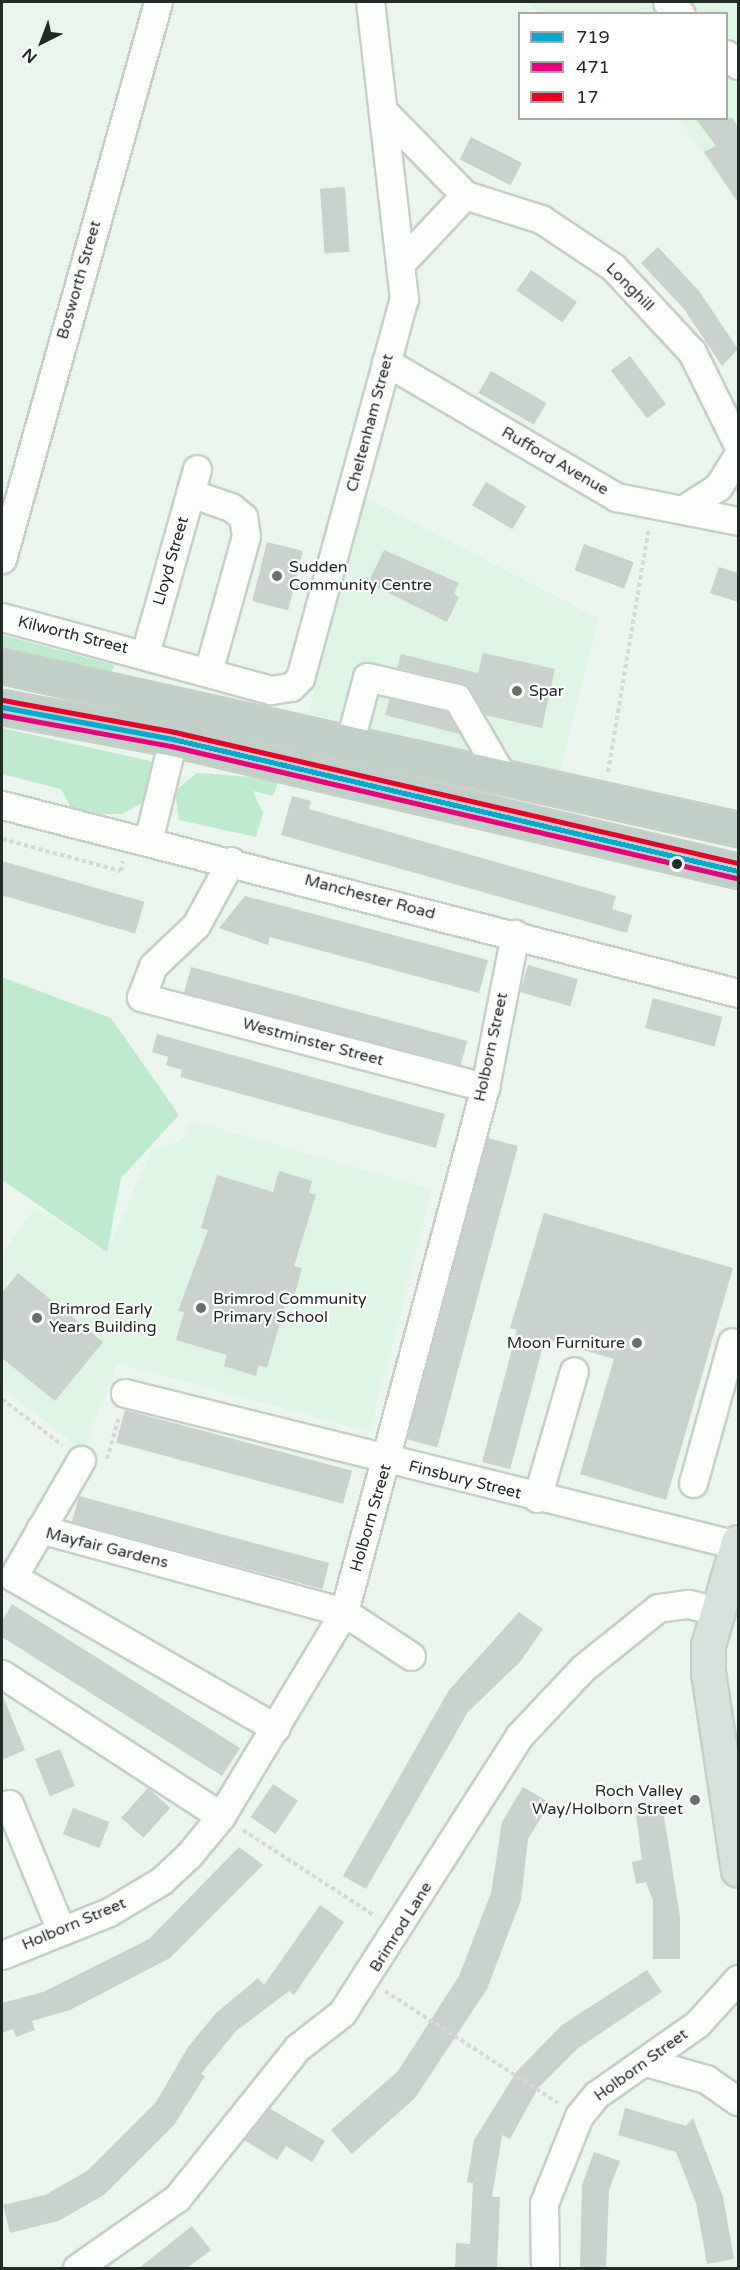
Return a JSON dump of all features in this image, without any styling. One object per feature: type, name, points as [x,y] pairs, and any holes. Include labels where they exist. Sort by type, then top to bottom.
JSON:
[{"type":"highway","points":[[2,666],[604,796],[738,829]]},
{"type":"highway","points":[[2,707],[172,739],[738,871]]},
{"type":"main road","points":[[738,1543],[718,1611],[708,1672],[738,1857]]},
{"type":"street","name":"Bosworth Street","points":[[2,559],[158,2]]},
{"type":"street","name":"Cheltenham Street","points":[[145,654],[271,690],[291,687],[300,678],[404,299],[387,115],[370,2]]},
{"type":"street","points":[[667,2],[679,12]]},
{"type":"street","points":[[387,115],[465,195],[400,263]]},
{"type":"street","name":"Longhill","points":[[465,195],[541,219],[613,267],[692,352],[738,445]]},
{"type":"street","name":"Rufford Avenue","points":[[386,362],[616,497],[687,507],[738,521]]},
{"type":"street","points":[[687,507],[718,487],[738,455]]},
{"type":"street","name":"Lloyd Street","points":[[145,654],[194,481],[243,517],[246,536],[208,672]]},
{"type":"street","name":"Kilworth Street","points":[[2,617],[145,654]]},
{"type":"street","points":[[350,741],[367,676],[457,698],[501,774]]},
{"type":"street","points":[[148,841],[172,739]]},
{"type":"street","name":"Manchester Road","points":[[2,805],[231,861],[738,993]]},
{"type":"street","name":"Westminster Street","points":[[231,861],[196,925],[153,966],[141,997],[484,1087]]},
{"type":"street","name":"Holborn Street","points":[[2,1955],[109,1912],[161,1881],[221,1816],[276,1728],[344,1611],[388,1461],[409,1358],[484,1087],[514,934]]},
{"type":"street","points":[[693,1483],[731,1375],[732,1342]]},
{"type":"street","points":[[537,1498],[574,1371]]},
{"type":"street","name":"Finsbury Street","points":[[125,1393],[537,1498],[738,1543]]},
{"type":"street","points":[[40,1529],[81,1460]]},
{"type":"street","name":"Mayfair Gardens","points":[[276,1728],[14,1577],[40,1529],[344,1611],[411,1656]]},
{"type":"street","name":"Brimrod Lane","points":[[77,2268],[177,2198],[297,2048],[342,2013],[368,1980],[519,1736],[583,1668],[658,1608],[688,1604],[718,1611]]},
{"type":"street","points":[[2,1674],[221,1816]]},
{"type":"street","points":[[9,1804],[61,1930]]},
{"type":"street","name":"Holborn Street","points":[[545,2268],[544,2203],[579,2116],[596,2095],[649,2063],[697,2024],[738,1978]]},
{"type":"street","points":[[649,2063],[706,2079],[738,2101]]},
{"type":"path","points":[[604,796],[653,502]]},
{"type":"path","points":[[2,839],[121,871]]},
{"type":"path","points":[[2,1399],[81,1460],[98,1469],[105,1466],[125,1393]]},
{"type":"path","points":[[221,1816],[398,1931]]},
{"type":"path","points":[[368,1980],[579,2116]]},
{"type":"shaded area","points":[[529,2],[738,2],[738,204],[680,120],[728,120],[728,12],[540,12]]},
{"type":"shaded area","points":[[363,496],[599,619],[559,773],[308,713]]},
{"type":"shaded area","name":"Brimrod Community Primary School","points":[[190,1121],[431,1189],[370,1432],[118,1363],[83,1450],[2,1388],[2,1253],[35,1208],[107,1251],[152,1149],[181,1141]]},
{"type":"green space","points":[[2,635],[115,665],[111,673],[2,652]]},
{"type":"green space","points":[[2,728],[150,761],[156,766],[147,800],[122,814],[75,814],[61,789],[2,774]]},
{"type":"green space","points":[[197,773],[279,779],[273,796],[253,791],[263,813],[256,837],[179,820],[175,791]]},
{"type":"green space","points":[[2,977],[111,1018],[179,1115],[121,1178],[107,1252],[2,1180]]},
{"type":"building","points":[[733,118],[738,128],[738,202],[704,152],[716,146],[696,120]]},
{"type":"building","points":[[471,137],[522,163],[510,185],[460,159]]},
{"type":"building","points":[[345,187],[350,252],[325,254],[320,189]]},
{"type":"building","points":[[658,247],[699,291],[738,349],[722,366],[684,309],[641,263]]},
{"type":"building","points":[[531,270],[577,302],[563,323],[517,290]]},
{"type":"building","points":[[630,356],[666,404],[647,418],[611,370]]},
{"type":"building","points":[[491,371],[546,403],[534,425],[478,393]]},
{"type":"building","points":[[486,482],[526,506],[512,529],[472,505]]},
{"type":"building","name":"Sudden Community Centre","points":[[267,542],[303,551],[288,610],[252,601]]},
{"type":"building","points":[[584,544],[634,562],[624,588],[574,570]]},
{"type":"building","points":[[384,550],[459,583],[454,594],[459,597],[447,622],[368,583]]},
{"type":"building","points":[[719,567],[738,573],[738,602],[710,593]]},
{"type":"building","name":"Spar","points":[[483,653],[555,669],[542,728],[485,715],[461,683],[397,668],[401,654],[478,673]]},
{"type":"building","points":[[390,698],[447,712],[460,734],[385,715]]},
{"type":"building","points":[[292,796],[311,801],[309,809],[616,896],[612,909],[632,915],[627,933],[281,835]]},
{"type":"building","points":[[2,861],[144,902],[135,934],[2,895]]},
{"type":"building","points":[[245,896],[488,960],[479,993],[270,937],[268,945],[219,928]]},
{"type":"building","points":[[528,965],[578,979],[570,1006],[520,992]]},
{"type":"building","points":[[191,967],[467,1041],[460,1068],[184,994]]},
{"type":"building","points":[[653,998],[723,1017],[715,1047],[645,1028]]},
{"type":"building","points":[[157,1034],[445,1114],[436,1148],[180,1077],[182,1070],[166,1065],[168,1057],[152,1052]]},
{"type":"building","points":[[488,1138],[518,1146],[437,1447],[407,1439]]},
{"type":"building","points":[[279,1171],[312,1181],[309,1192],[316,1195],[294,1266],[302,1268],[294,1297],[288,1295],[267,1368],[259,1365],[256,1376],[224,1366],[227,1355],[176,1340],[184,1312],[178,1311],[208,1230],[201,1228],[217,1175],[273,1192]]},
{"type":"building","name":"Moon Furniture","points":[[544,1213],[733,1268],[666,1500],[580,1474],[614,1359],[545,1339],[510,1469],[482,1462],[517,1330],[510,1328]]},
{"type":"building","name":"Brimrod Early Years Building","points":[[18,1273],[103,1342],[55,1401],[2,1358],[2,1293]]},
{"type":"building","points":[[125,1410],[352,1471],[343,1504],[116,1443]]},
{"type":"building","points":[[79,1496],[329,1563],[322,1589],[72,1522]]},
{"type":"building","points":[[12,1604],[240,1748],[222,1776],[2,1637],[2,1621]]},
{"type":"building","points":[[519,1612],[543,1629],[520,1662],[468,1712],[366,1889],[343,1876],[449,1690]]},
{"type":"building","points":[[2,1694],[25,1750],[2,1760]]},
{"type":"building","points":[[60,1749],[75,1786],[50,1796],[35,1759]]},
{"type":"building","points":[[273,1784],[298,1801],[276,1834],[251,1817]]},
{"type":"building","points":[[523,1787],[550,1803],[528,1839],[521,1900],[487,1989],[415,2098],[352,2154],[331,2130],[398,2071],[459,1976],[491,1893],[502,1822]]},
{"type":"building","points":[[148,1788],[170,1808],[144,1838],[121,1818]]},
{"type":"building","points":[[662,1803],[680,1917],[680,1959],[653,1959],[653,1901],[646,1882],[636,1884],[632,1862],[642,1860],[635,1807]]},
{"type":"building","points":[[73,1808],[109,1822],[99,1848],[63,1834]]},
{"type":"building","points":[[239,1847],[263,1865],[170,1958],[70,2010],[32,2021],[35,2030],[16,2037],[13,2029],[2,2033],[2,2003],[43,1992],[149,1939]]},
{"type":"building","points":[[320,1905],[344,1922],[294,1995],[289,1991],[236,2031],[201,2074],[205,2076],[174,2125],[104,2195],[58,2221],[10,2233],[3,2205],[45,2195],[87,2171],[156,2102],[188,2047],[215,2014],[258,1978],[264,1985]]},
{"type":"building","points":[[647,1970],[662,1992],[577,2049],[538,2088],[510,2139],[502,2135],[492,2197],[500,2197],[497,2268],[455,2268],[456,2243],[470,2244],[473,2183],[467,2182],[474,2140],[517,2071],[562,2025]]},
{"type":"building","points":[[269,2108],[325,2141],[312,2162],[286,2146],[277,2160],[244,2140]]},
{"type":"building","points":[[625,2108],[686,2126],[693,2118],[723,2197],[734,2259],[707,2264],[696,2203],[676,2152],[618,2135]]},
{"type":"building","points":[[594,2152],[620,2161],[609,2190],[606,2268],[580,2268],[582,2185]]},
{"type":"building","points":[[192,2226],[211,2250],[187,2268],[139,2268]]},
{"type":"transit line","name":"17","points":[[3,700],[175,732],[738,863]]},
{"type":"transit line","name":"719","points":[[2,707],[173,739],[738,871]]},
{"type":"transit line","name":"471","points":[[2,715],[171,746],[736,878]]},
{"type":"place","name":"Sudden Community Centre","points":[[277,576]]},
{"type":"place","name":"Spar","points":[[517,691]]},
{"type":"place","name":"Brimrod Community Primary School","points":[[201,1308]]},
{"type":"place","name":"Brimrod Early Years Building","points":[[37,1318]]},
{"type":"place","name":"Moon Furniture","points":[[637,1343]]},
{"type":"place","name":"Roch Valley Way/Holborn Street","points":[[695,1800]]}]
